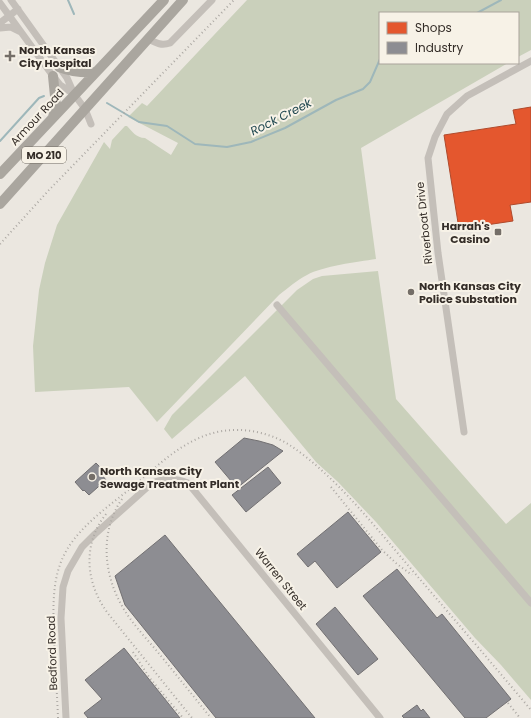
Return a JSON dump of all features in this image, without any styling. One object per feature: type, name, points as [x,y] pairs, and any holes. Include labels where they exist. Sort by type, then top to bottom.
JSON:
[{"type":"highway","name":"MO 210","points":[[74,94],[164,0]]},
{"type":"highway","name":"MO 210","points":[[0,204],[183,0]]},
{"type":"highway","points":[[59,67],[69,71],[82,73],[96,72]]},
{"type":"highway","points":[[53,76],[56,106],[53,117]]},
{"type":"highway","name":"Armour Road","points":[[0,174],[74,94]]},
{"type":"street","points":[[11,0],[67,78],[74,94],[85,109],[91,124]]},
{"type":"street","points":[[148,39],[157,44],[164,45],[170,43],[212,0]]},
{"type":"street","points":[[0,4],[60,85],[74,94]]},
{"type":"street","points":[[0,23],[18,9]]},
{"type":"street","points":[[0,28],[11,27],[22,33]]},
{"type":"street","name":"Riverboat Drive","points":[[464,432],[438,253],[428,158],[435,137],[447,114],[467,96],[531,61]]},
{"type":"street","points":[[277,305],[531,603]]},
{"type":"street","name":"Warren Street","points":[[152,483],[171,478],[188,483],[380,718]]},
{"type":"street","name":"Bedford Road","points":[[66,718],[61,618],[63,587],[74,558],[82,547],[152,483]]},
{"type":"green space","points":[[247,0],[531,0],[531,50],[519,56],[519,12],[379,12],[379,64],[506,64],[361,148],[376,259],[322,269],[307,275],[293,284],[279,295],[157,422],[129,387],[35,392],[33,346],[39,290],[45,263],[57,225],[104,142],[110,149],[112,140],[125,126],[127,126],[137,136],[145,138],[171,155],[178,143],[128,117],[142,103],[147,106]]},
{"type":"green space","points":[[378,271],[396,399],[506,524],[531,503],[531,700],[475,638],[376,522],[338,482],[316,462],[245,376],[172,439],[164,429],[172,415],[297,290],[313,279],[322,276]]},
{"type":"building: Shops","points":[[531,107],[531,202],[510,205],[513,221],[459,229],[444,135],[516,124],[513,110]]},
{"type":"building: Industry","points":[[244,438],[273,445],[283,451],[237,488],[215,462]]},
{"type":"building: Industry","name":"North Kansas City Sewage Treatment Plant","points":[[96,463],[105,472],[102,475],[106,480],[89,495],[75,482]]},
{"type":"building: Industry","points":[[268,467],[281,483],[246,512],[232,495]]},
{"type":"building: Industry","points":[[348,512],[381,552],[337,588],[315,561],[308,567],[297,554]]},
{"type":"building: Industry","points":[[165,535],[315,718],[216,718],[125,605],[115,576]]},
{"type":"building: Industry","points":[[397,569],[437,618],[442,614],[511,699],[486,718],[465,718],[363,596]]},
{"type":"building: Industry","points":[[335,607],[378,659],[358,675],[316,624]]},
{"type":"building: Industry","points":[[124,648],[180,718],[88,718],[84,713],[102,699],[85,680]]},
{"type":"building: Industry","points":[[417,705],[421,711],[423,709],[430,718],[404,718],[402,716]]},
{"type":"waterway","name":"Rock Creek","points":[[68,0],[74,14]]},
{"type":"waterway","name":"Rock Creek","points":[[479,12],[501,0]]},
{"type":"waterway","name":"Rock Creek","points":[[107,103],[139,122],[167,126],[195,144],[227,147],[251,142],[285,128],[336,100],[363,89],[370,82],[379,61]]},
{"type":"waterway","points":[[0,141],[39,98],[44,96]]},
{"type":"railway","points":[[0,244],[49,190],[234,0]]},
{"type":"railway","points":[[58,718],[53,613],[57,576],[65,553],[78,534],[93,519],[169,456],[194,440],[222,431],[238,430],[259,432],[279,439],[307,457],[337,485],[366,516],[531,710]]},
{"type":"railway","points":[[331,487],[382,550],[412,575]]},
{"type":"railway","points":[[122,499],[115,511],[107,538],[108,566],[116,593],[126,613],[135,626],[211,718]]},
{"type":"railway","points":[[106,514],[98,526],[90,552],[90,566],[96,592],[110,616],[192,718]]},
{"type":"railway","points":[[133,652],[149,677],[183,718]]},
{"type":"railway","points":[[508,703],[520,718]]},
{"type":"place","name":"North Kansas City Hospital","points":[[10,56]]},
{"type":"place","name":"Harrah's Casino","points":[[498,232]]},
{"type":"place","name":"North Kansas City Police Substation","points":[[411,292]]},
{"type":"place","name":"North Kansas City Sewage Treatment Plant","points":[[92,477]]}]
